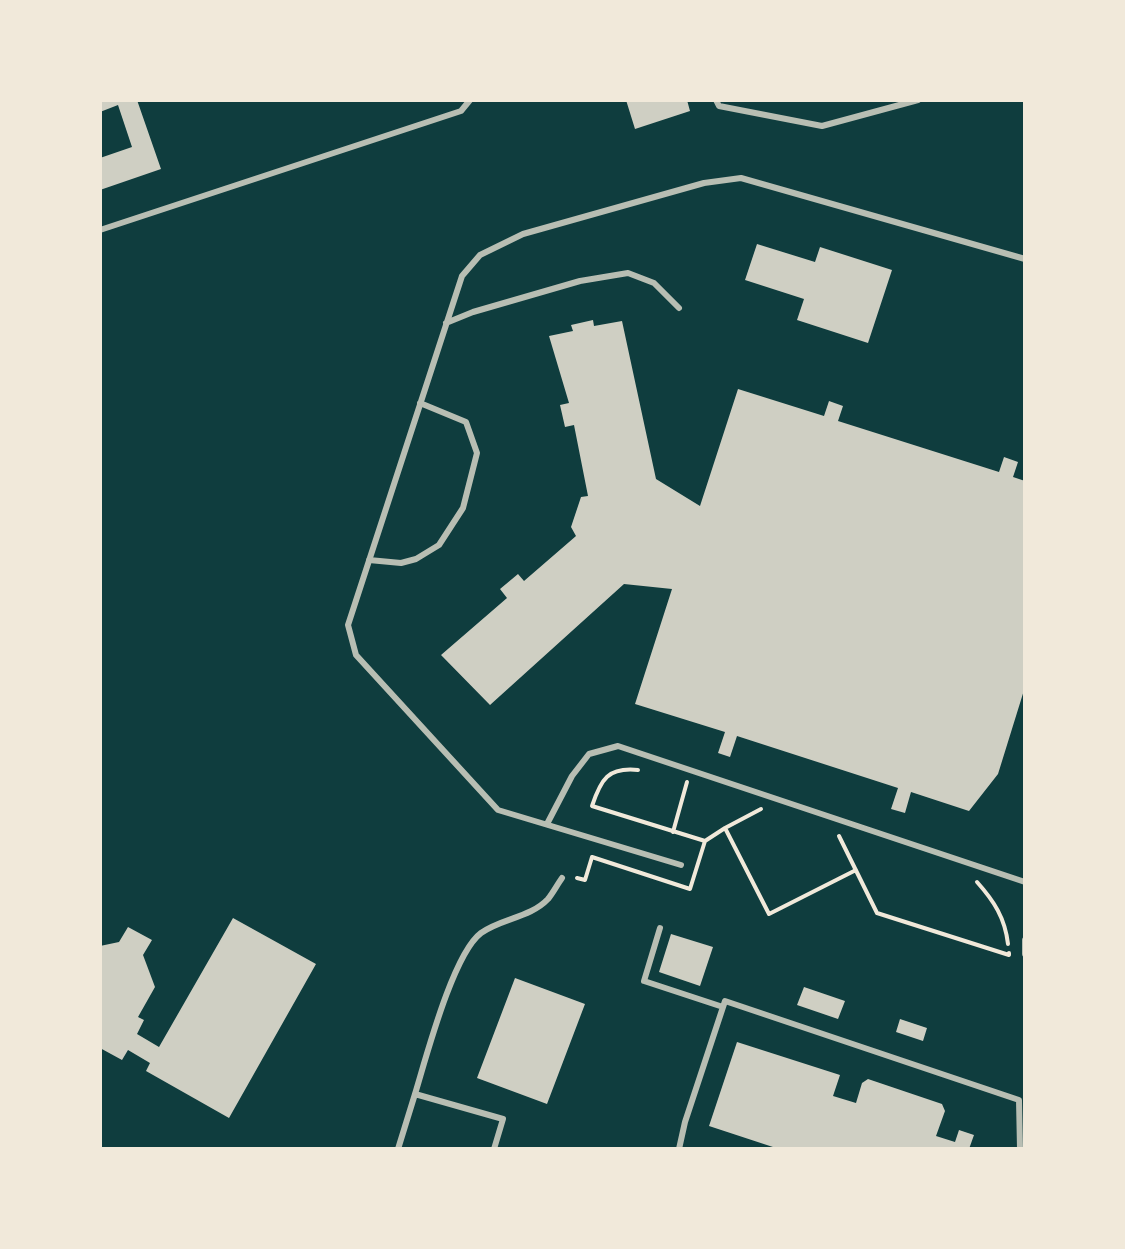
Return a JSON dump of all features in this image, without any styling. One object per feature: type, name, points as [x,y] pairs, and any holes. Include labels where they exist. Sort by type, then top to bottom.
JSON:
[{"type":"lane","points":[[100,230],[461,111],[470,100]]},
{"type":"lane","points":[[716,100],[719,106],[822,126],[918,100]]},
{"type":"lane","points":[[681,865],[498,810],[356,655],[348,625],[462,276],[480,255],[523,234],[704,183],[741,178],[1025,259]]},
{"type":"lane","points":[[446,323],[580,281],[628,273],[654,283],[679,308]]},
{"type":"lane","points":[[369,560],[401,563],[416,559],[439,545],[463,508],[477,453],[466,422],[420,403]]},
{"type":"lane","points":[[547,824],[572,776],[589,754],[618,746],[1025,882]]},
{"type":"lane","points":[[398,1149],[449,992],[464,957],[479,935],[533,911],[548,899],[562,878]]},
{"type":"lane","points":[[660,928],[644,981],[723,1007]]},
{"type":"lane","points":[[1025,940],[1025,954]]},
{"type":"lane","points":[[679,1149],[725,1001],[1019,1100],[1020,1149]]},
{"type":"lane","points":[[415,1094],[503,1119],[494,1149]]},
{"type":"path","points":[[649,774],[618,770],[600,782],[592,806],[705,841]]},
{"type":"path","points":[[673,832],[692,772]]},
{"type":"path","points":[[673,782],[686,786]]},
{"type":"path","points":[[571,877],[585,880],[592,857],[690,889],[705,841],[761,809],[746,805]]},
{"type":"path","points":[[725,828],[769,914],[856,870]]},
{"type":"path","points":[[849,836],[837,831],[877,913],[1009,955],[1007,931],[996,903],[977,882],[967,877]]},
{"type":"building","points":[[100,100],[137,100],[161,169],[100,190],[100,158],[132,147],[118,105],[100,112]]},
{"type":"building","points":[[626,100],[687,100],[690,111],[635,129]]},
{"type":"building","points":[[757,244],[815,262],[820,247],[892,270],[868,343],[797,320],[804,299],[745,280]]},
{"type":"building","points":[[593,320],[594,326],[622,321],[656,479],[700,506],[738,389],[824,416],[829,401],[843,406],[838,421],[999,472],[1004,457],[1018,462],[1013,477],[1025,481],[1025,687],[998,774],[969,811],[911,792],[905,813],[891,809],[898,788],[737,736],[730,757],[718,753],[725,732],[635,704],[672,589],[624,584],[490,705],[441,655],[507,598],[500,589],[518,574],[524,581],[576,536],[571,527],[581,497],[588,496],[574,425],[565,427],[560,405],[569,403],[549,336],[573,331],[571,325]]},
{"type":"building","points":[[233,918],[316,964],[229,1118],[146,1071],[150,1063],[128,1050],[122,1060],[100,1048],[100,946],[119,942],[128,927],[152,940],[143,955],[155,987],[138,1017],[144,1020],[137,1034],[159,1047]]},
{"type":"building","points":[[671,934],[713,947],[700,986],[659,972]]},
{"type":"building","points":[[515,978],[585,1004],[547,1104],[477,1078]]},
{"type":"building","points":[[804,987],[845,1001],[838,1019],[797,1005]]},
{"type":"building","points":[[900,1019],[927,1028],[923,1041],[896,1032]]},
{"type":"building","points":[[737,1042],[840,1075],[833,1096],[856,1103],[862,1083],[868,1079],[942,1104],[945,1111],[936,1136],[955,1142],[959,1130],[974,1135],[969,1149],[779,1149],[709,1126]]}]
